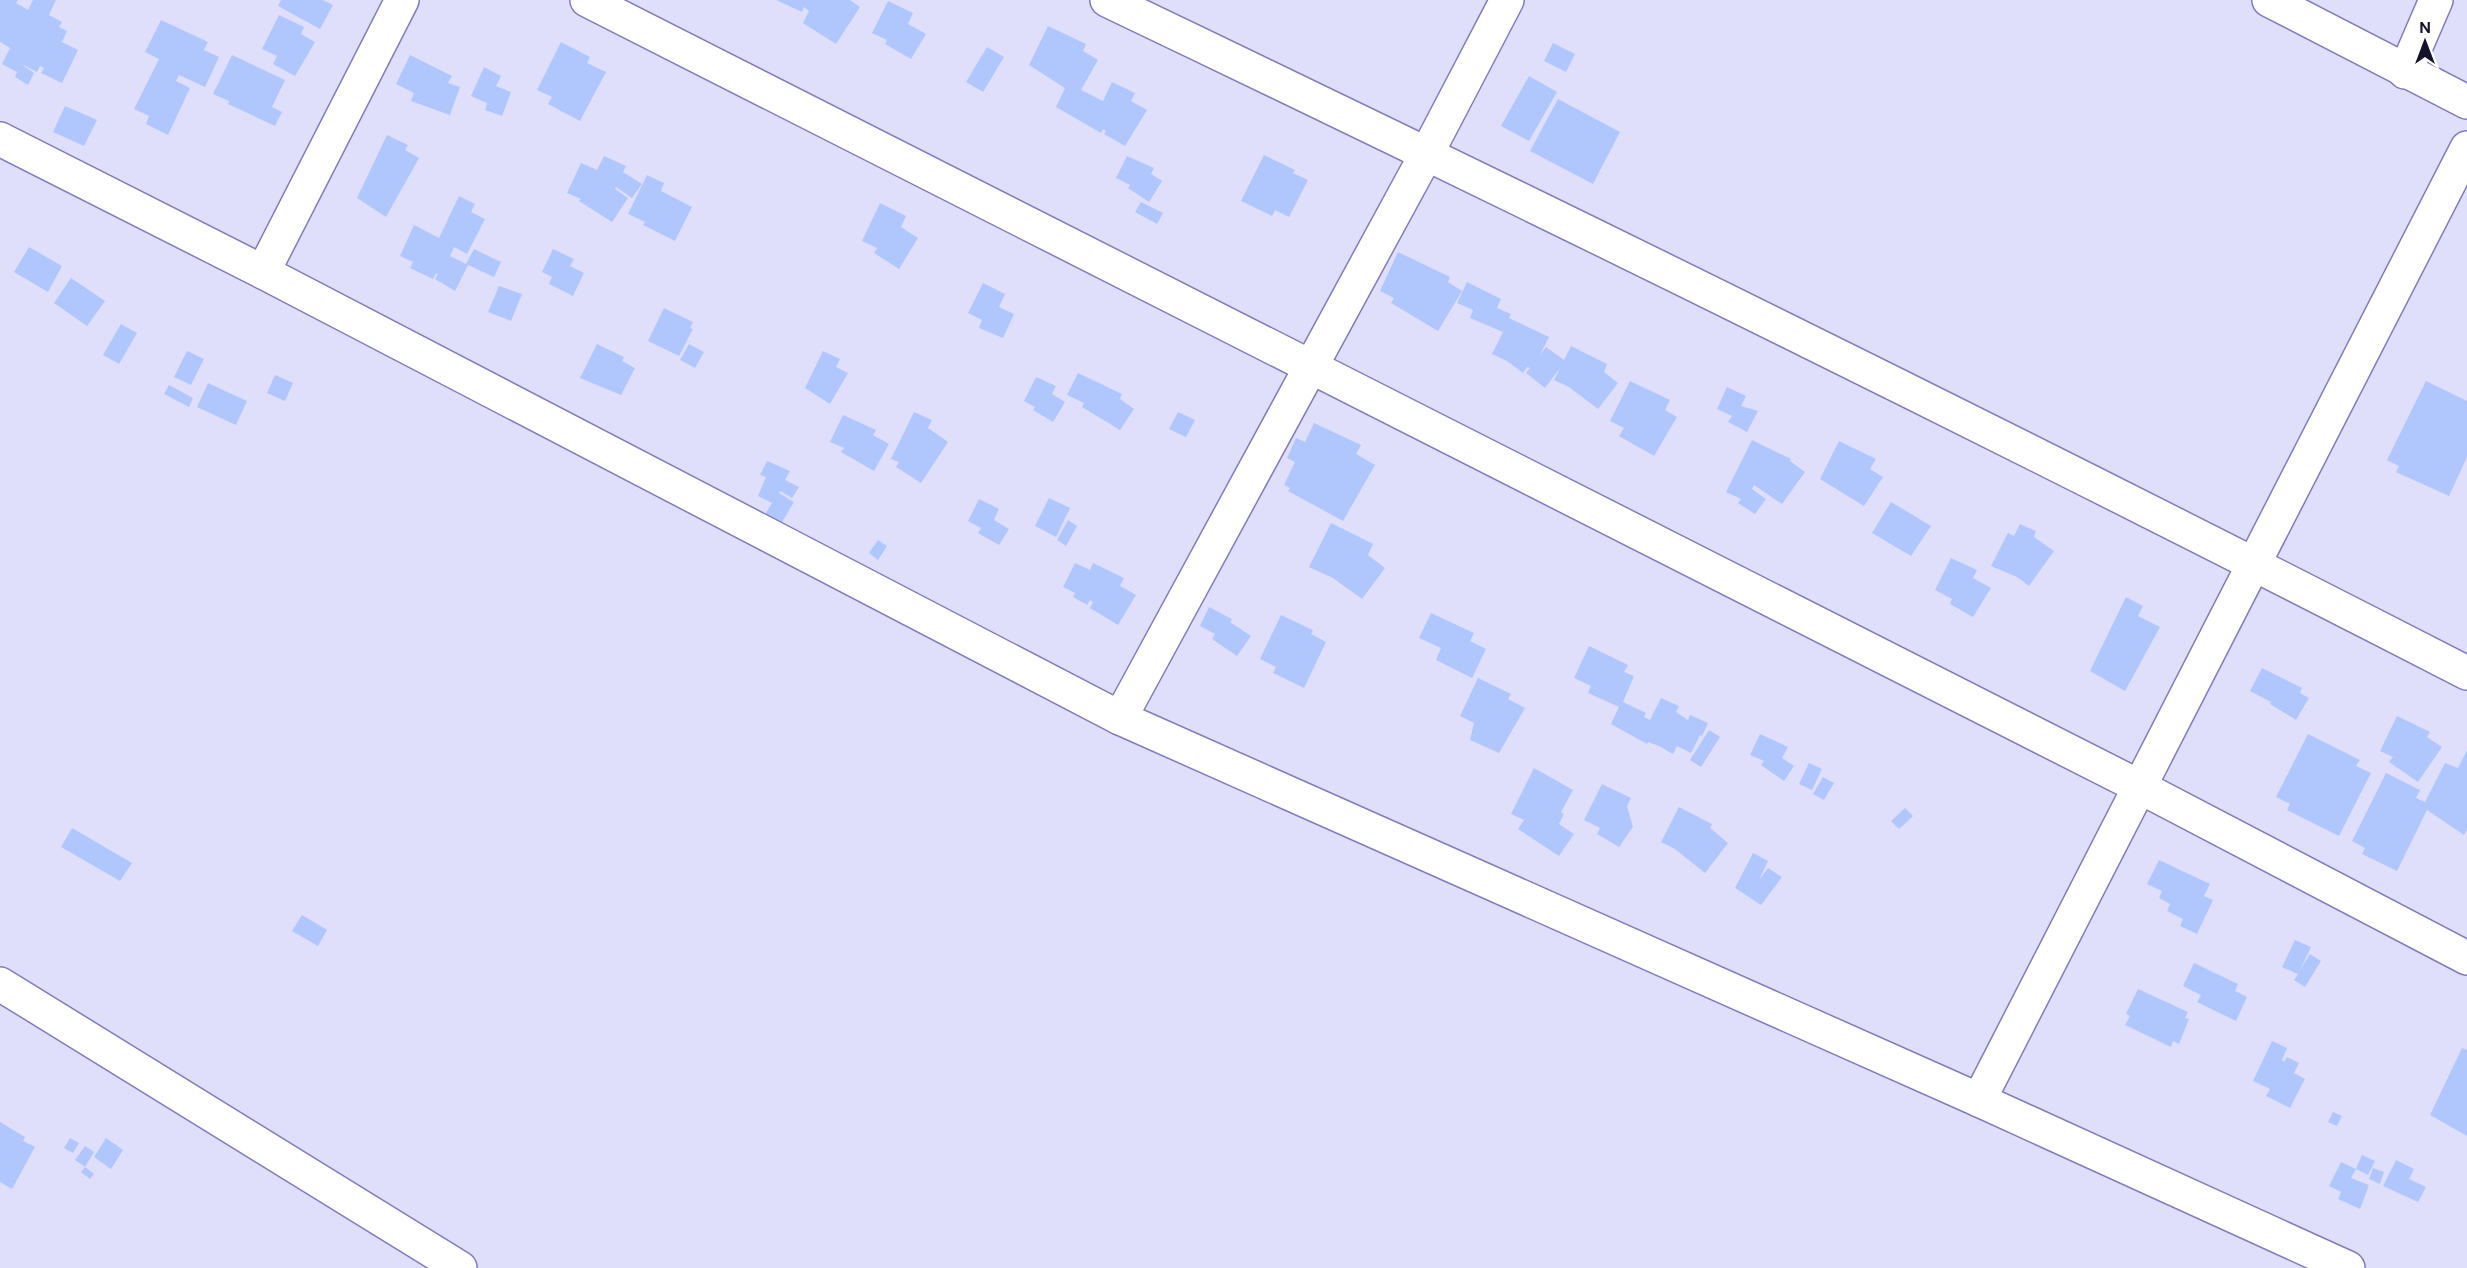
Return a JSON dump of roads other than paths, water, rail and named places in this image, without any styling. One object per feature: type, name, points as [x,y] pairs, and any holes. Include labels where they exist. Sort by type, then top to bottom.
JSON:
[{"type":"street","points":[[263,272],[402,0]]},
{"type":"street","points":[[587,0],[2140,787],[2467,958]]},
{"type":"street","points":[[1107,0],[1427,153],[2254,563],[2467,673]]},
{"type":"street","points":[[1120,718],[1427,153],[1507,0]]},
{"type":"street","points":[[2269,0],[2467,102]]},
{"type":"street","points":[[2405,72],[2436,0]]},
{"type":"street","points":[[0,139],[263,272],[1120,718],[1979,1100],[2348,1268]]},
{"type":"street","points":[[1979,1100],[2467,148]]},
{"type":"street","points":[[0,984],[460,1268]]}]
